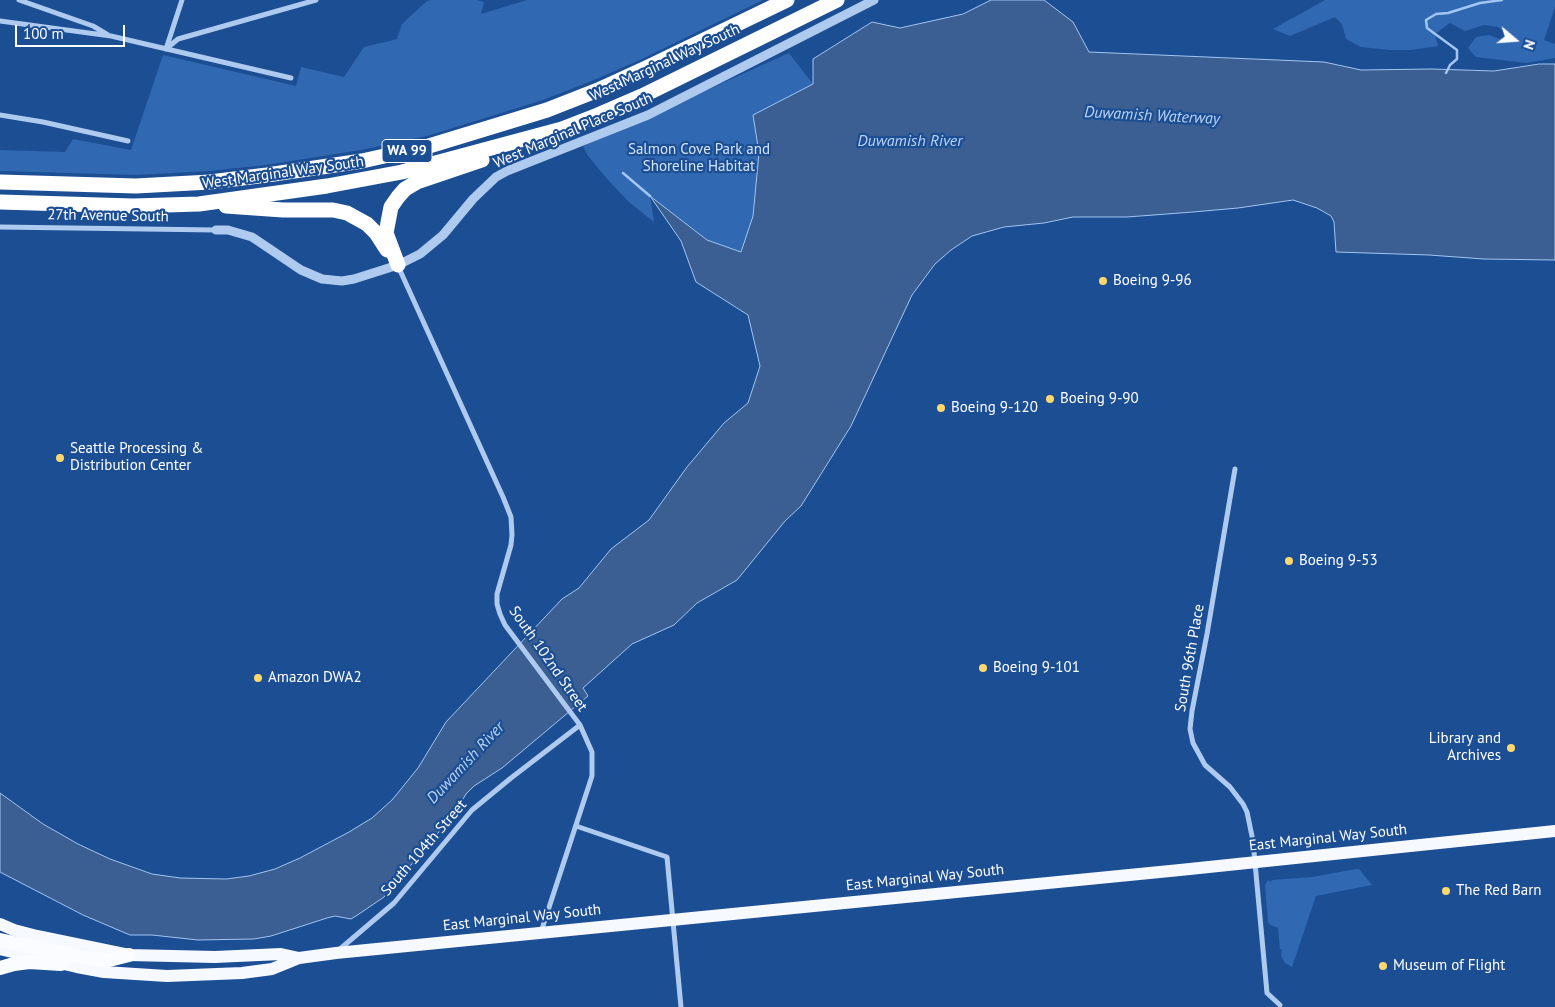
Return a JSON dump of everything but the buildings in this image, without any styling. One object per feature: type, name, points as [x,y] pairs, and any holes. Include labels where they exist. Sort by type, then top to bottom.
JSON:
[{"type":"highway","name":"West Marginal Way South","points":[[0,182],[136,186],[210,182],[362,161],[429,146],[547,110],[598,90],[787,0]]},
{"type":"highway","name":"West Marginal Way South","points":[[0,202],[133,206],[198,204],[326,186],[402,172],[562,129],[642,96],[837,0]]},
{"type":"highway","points":[[398,265],[386,232],[391,207],[405,189],[417,182],[506,152],[562,129]]},
{"type":"highway","points":[[198,204],[249,209],[333,210],[347,213],[367,224],[376,233],[398,265]]},
{"type":"highway","points":[[0,940],[92,959],[109,960],[129,955]]},
{"type":"highway","points":[[0,968],[29,962],[61,964]]},
{"type":"main road","name":"East Marginal Way South","points":[[4,951],[86,969],[128,974],[205,976],[272,969],[299,958],[336,953],[1555,831]]},
{"type":"main road","name":"East Marginal Way South","points":[[0,924],[14,930],[129,955],[215,957],[281,954],[299,958]]},
{"type":"street","points":[[19,0],[93,26],[111,36]]},
{"type":"street","points":[[166,49],[182,0]]},
{"type":"street","points":[[166,49],[178,39],[316,0]]},
{"type":"street","name":"West Marginal Place South","points":[[216,230],[228,230],[252,237],[301,270],[322,279],[354,280],[398,265],[420,254],[443,236],[473,198],[496,177],[648,115],[874,0]]},
{"type":"street","points":[[0,21],[111,36],[291,78]]},
{"type":"street","points":[[0,115],[43,122],[128,141]]},
{"type":"street","name":"27th Avenue South","points":[[0,227],[216,230]]},
{"type":"street","name":"South 102nd Street","points":[[398,265],[510,515],[512,527],[510,545],[497,594],[500,614],[580,725],[592,752],[593,769],[541,932]]},
{"type":"street","name":"South 96th Place","points":[[1235,470],[1190,729],[1193,743],[1205,765],[1230,787],[1247,812],[1253,841],[1267,993],[1280,1005]]},
{"type":"street","name":"South 104th Street","points":[[336,953],[404,892],[472,810],[580,725]]},
{"type":"street","points":[[576,826],[667,857],[681,1007]]},
{"type":"street","points":[[0,929],[14,930]]},
{"type":"green space","points":[[477,0],[484,2],[481,14],[527,0],[763,0],[642,59],[594,80],[543,100],[427,136],[361,150],[266,165],[209,171],[136,175],[0,171],[0,150],[65,152],[73,139],[131,150],[163,55],[296,86],[301,67],[344,77],[364,47],[397,39],[402,24],[427,1]]},
{"type":"green space","points":[[1325,0],[1555,0],[1555,7],[1544,40],[1555,44],[1555,58],[1526,63],[1476,57],[1468,48],[1476,37],[1489,35],[1499,39],[1508,35],[1498,27],[1484,25],[1465,31],[1450,23],[1435,34],[1438,46],[1411,50],[1361,47],[1346,39],[1342,24],[1335,17],[1290,36],[1273,29]]},
{"type":"green space","name":"Salmon Cove Park and Shoreline Habitat","points":[[789,53],[813,84],[753,115],[759,153],[753,216],[741,253],[707,240],[650,196],[654,222],[630,203],[608,180],[588,156],[583,146]]},
{"type":"green space","points":[[1359,869],[1372,885],[1316,896],[1292,967],[1285,963],[1281,956],[1282,950],[1280,949],[1278,928],[1270,925],[1268,922],[1265,885],[1268,880],[1271,882],[1272,880],[1312,877]]},
{"type":"water","name":"Duwamish River","points":[[991,0],[1044,0],[1073,22],[1089,52],[1324,62],[1361,70],[1432,69],[1494,71],[1539,64],[1555,64],[1555,260],[1484,259],[1336,252],[1334,222],[1331,216],[1317,208],[1293,200],[1193,212],[1127,217],[1073,217],[1044,223],[1004,227],[972,236],[951,250],[935,264],[912,295],[851,426],[801,506],[785,521],[737,580],[697,603],[674,625],[632,644],[583,688],[588,696],[502,768],[474,786],[466,794],[454,814],[384,897],[359,914],[351,919],[335,916],[271,936],[254,939],[198,940],[152,935],[130,935],[83,915],[0,872],[0,793],[43,824],[78,844],[110,859],[152,874],[180,878],[226,879],[249,876],[275,869],[300,858],[372,818],[392,800],[418,768],[446,722],[562,599],[579,588],[611,549],[649,520],[687,467],[724,423],[748,403],[760,366],[748,315],[696,282],[681,241],[650,196],[707,240],[741,252],[753,216],[759,153],[753,115],[813,84],[813,59],[872,22],[900,28],[963,14]]},
{"type":"waterway","points":[[1446,73],[1450,65],[1457,59],[1457,50],[1427,28],[1426,20],[1436,14],[1448,13],[1480,3],[1502,0]]},
{"type":"waterway","points":[[623,173],[650,196]]},
{"type":"place","name":"Boeing 9-96","points":[[1103,281]]},
{"type":"place","name":"Boeing 9-90","points":[[1050,399]]},
{"type":"place","name":"Boeing 9-120","points":[[941,408]]},
{"type":"place","name":"Seattle Processing & Distribution Center","points":[[60,458]]},
{"type":"place","name":"Boeing 9-53","points":[[1289,561]]},
{"type":"place","name":"Boeing 9-101","points":[[983,668]]},
{"type":"place","name":"Amazon DWA2","points":[[258,678]]},
{"type":"place","name":"Library and Archives","points":[[1511,748]]},
{"type":"place","name":"The Red Barn","points":[[1446,891]]},
{"type":"place","name":"Museum of Flight","points":[[1383,966]]},
{"type":"water label","name":"Duwamish Waterway","points":[[1152,116]]}]
